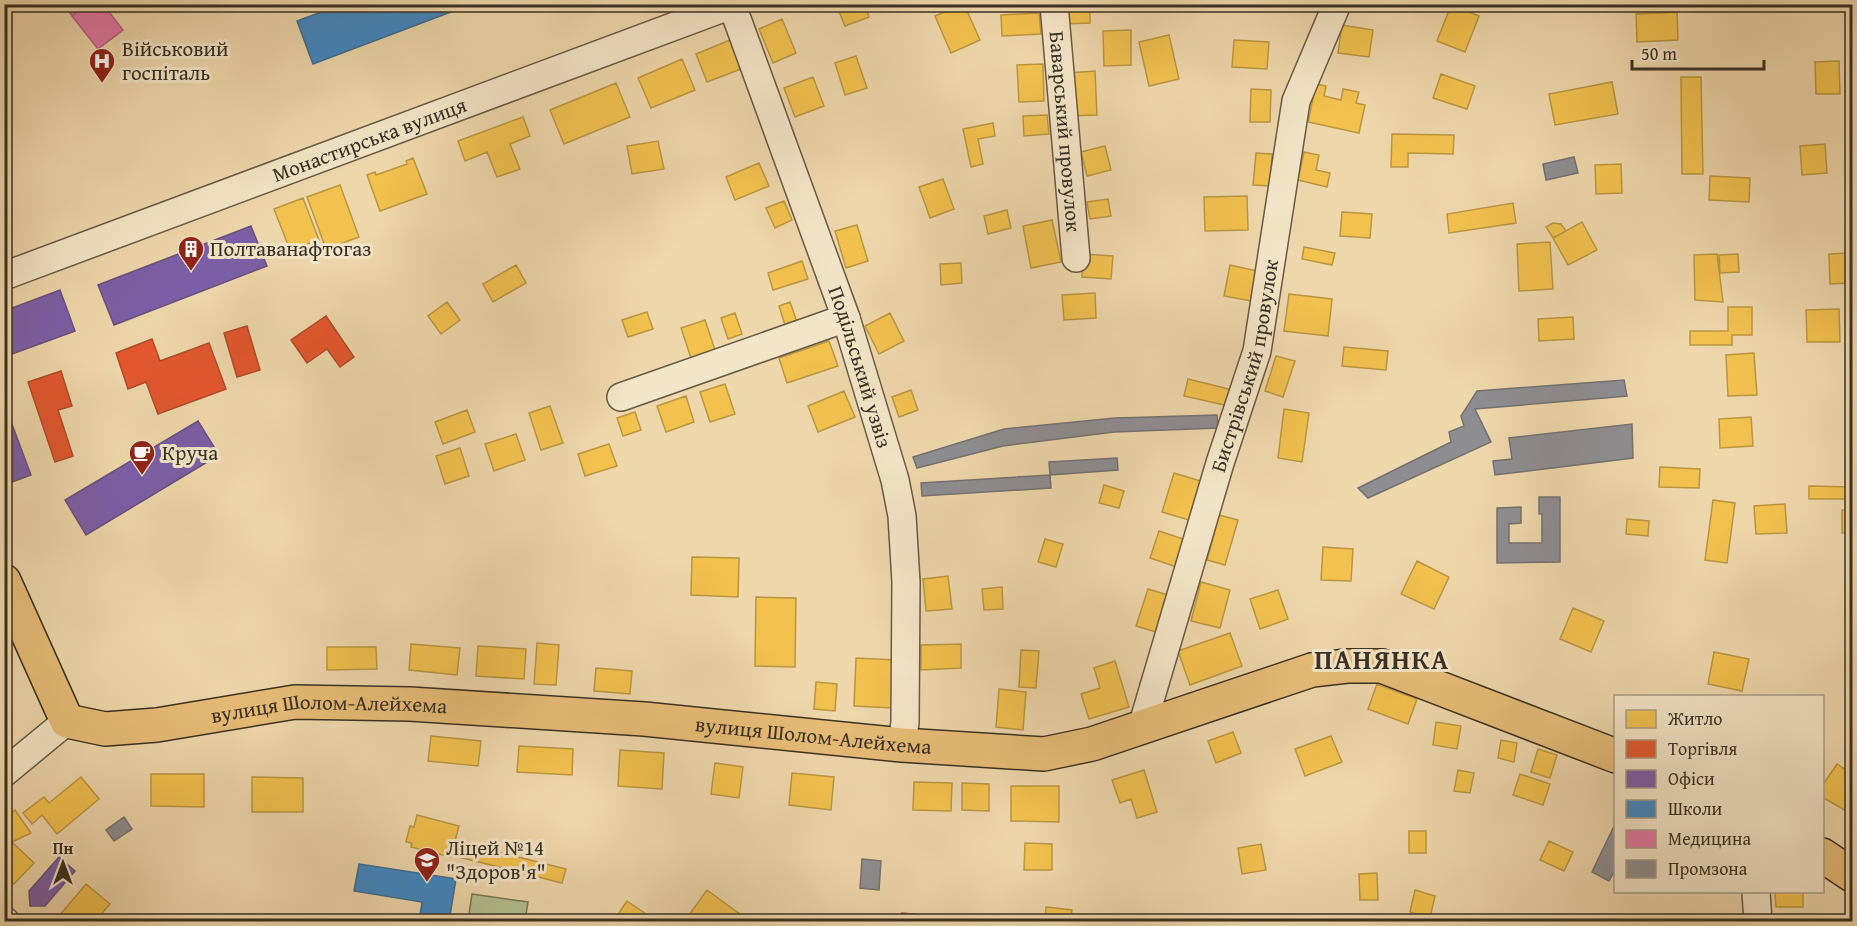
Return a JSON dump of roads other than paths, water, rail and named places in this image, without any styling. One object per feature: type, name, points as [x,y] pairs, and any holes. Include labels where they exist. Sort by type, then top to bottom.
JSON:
[{"type":"main road","points":[[4,581],[67,721]]},
{"type":"main road","name":"вулиця Шолом-Алейхема","points":[[67,721],[105,729],[157,724],[295,702],[410,704],[644,719],[902,745],[1044,754],[1092,744],[1312,670],[1347,666],[1382,666],[1614,755]]},
{"type":"main road","points":[[1824,856],[1852,875]]},
{"type":"street","name":"Баварський провулок","points":[[1054,4],[1076,258]]},
{"type":"street","name":"Бистрівський провулок","points":[[1142,727],[1220,463],[1257,351],[1296,101],[1337,4]]},
{"type":"street","name":"Монастирська вулиця","points":[[4,276],[728,6]]},
{"type":"street","name":"Подільський узвіз","points":[[728,6],[846,318],[895,480],[902,516],[906,582],[905,722],[902,745]]},
{"type":"street","points":[[621,397],[846,318]]},
{"type":"street","points":[[4,773],[67,721]]},
{"type":"street","points":[[1756,893],[1758,921]]},
{"type":"place","name":"Військовий госпіталь","points":[[102,84]]},
{"type":"place","name":"Полтаванафтогаз","points":[[191,272]]},
{"type":"place","name":"Круча","points":[[142,476]]},
{"type":"place","name":"Ліцей №14 \"Здоров'я\"","points":[[427,883]]},
{"type":"district","name":"ПАНЯНКА","points":[[1382,660]]}]
